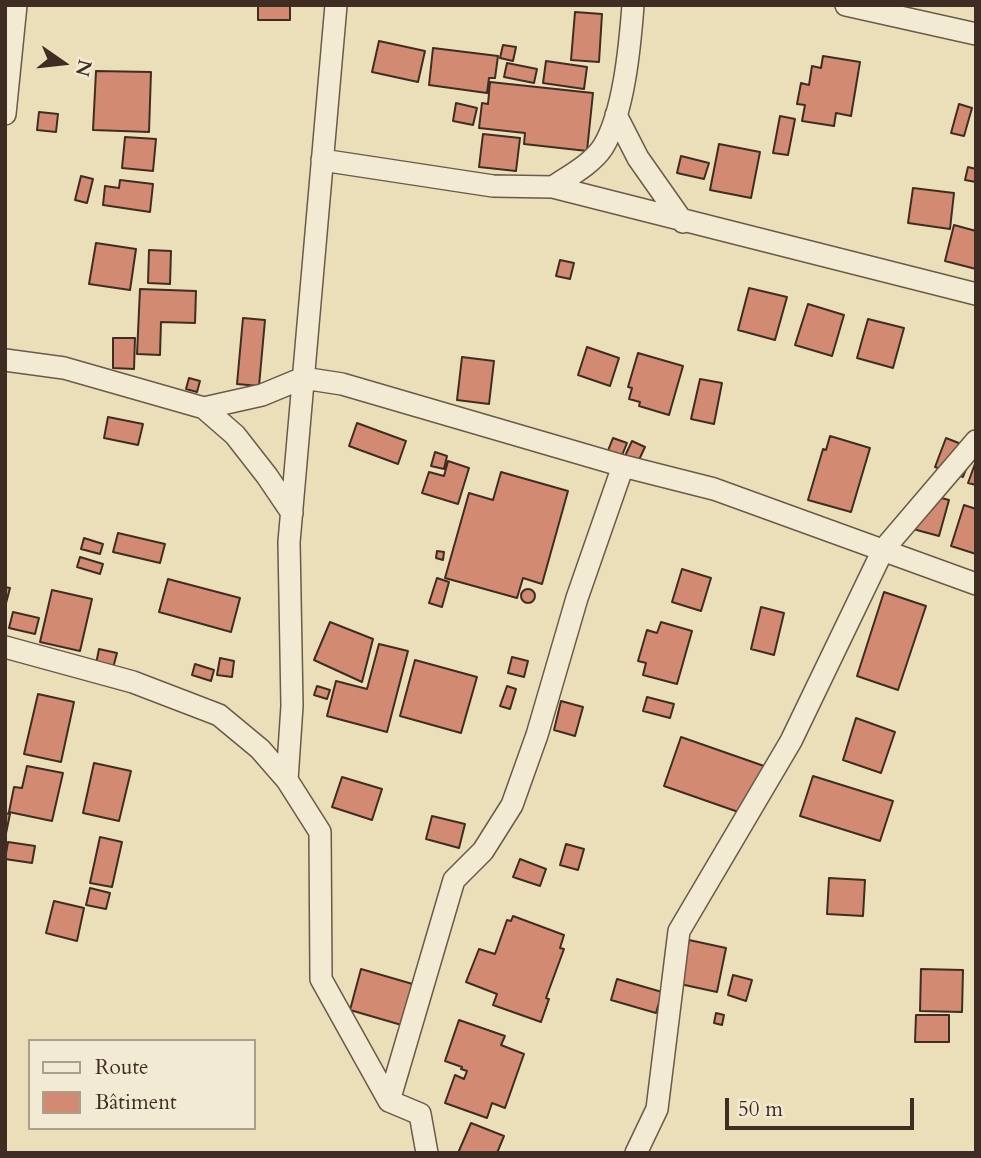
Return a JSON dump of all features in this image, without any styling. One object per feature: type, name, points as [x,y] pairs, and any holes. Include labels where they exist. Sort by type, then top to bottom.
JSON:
[{"type":"street","points":[[5,114],[16,5]]},
{"type":"street","points":[[287,780],[292,706],[289,541],[336,5]]},
{"type":"street","points":[[553,187],[585,165],[603,148],[616,116],[630,41],[633,5]]},
{"type":"street","points":[[846,5],[976,34]]},
{"type":"street","points":[[616,116],[638,158],[683,222]]},
{"type":"street","points":[[322,160],[493,186],[553,187],[976,294]]},
{"type":"street","points":[[5,360],[64,368],[204,408],[235,435],[292,513]]},
{"type":"street","points":[[204,408],[262,395],[303,378],[342,384],[623,466],[714,489],[976,584]]},
{"type":"street","points":[[636,1153],[657,1108],[679,931],[791,741],[883,550],[976,442]]},
{"type":"street","points":[[389,1101],[454,880],[483,851],[512,805],[537,735],[577,598],[623,466]]},
{"type":"street","points":[[5,647],[133,682],[219,715],[260,749],[287,780],[320,832],[321,979],[389,1101],[420,1114],[427,1153]]},
{"type":"building","points":[[258,5],[290,5],[290,20],[258,20]]},
{"type":"building","points":[[575,12],[602,14],[599,62],[571,60]]},
{"type":"building","points":[[379,41],[425,51],[418,82],[372,72]]},
{"type":"building","points":[[503,45],[516,47],[513,61],[500,58]]},
{"type":"building","points":[[433,48],[498,56],[495,78],[489,78],[487,93],[429,85]]},
{"type":"building","points":[[823,56],[860,62],[851,116],[836,113],[834,126],[802,121],[805,105],[797,104],[801,83],[809,85],[812,66],[821,68]]},
{"type":"building","points":[[546,61],[587,67],[584,89],[543,83]]},
{"type":"building","points":[[507,63],[537,69],[534,83],[504,77]]},
{"type":"building","points":[[96,71],[151,72],[149,132],[93,130]]},
{"type":"building","points":[[490,82],[593,93],[587,151],[524,144],[525,133],[479,128],[482,103],[488,104]]},
{"type":"building","points":[[456,103],[477,108],[473,125],[453,121]]},
{"type":"building","points":[[959,104],[972,108],[964,136],[951,133]]},
{"type":"building","points":[[39,112],[58,114],[56,132],[37,130]]},
{"type":"building","points":[[780,116],[795,119],[788,155],[773,153]]},
{"type":"building","points":[[483,134],[520,138],[516,171],[479,167]]},
{"type":"building","points":[[125,137],[156,139],[153,171],[122,168]]},
{"type":"building","points":[[719,144],[760,152],[751,198],[710,190]]},
{"type":"building","points":[[681,156],[709,163],[704,179],[677,173]]},
{"type":"building","points":[[968,167],[976,169],[976,182],[965,180]]},
{"type":"building","points":[[81,176],[93,179],[87,203],[75,200]]},
{"type":"building","points":[[120,180],[153,184],[150,212],[103,205],[105,186],[119,188]]},
{"type":"building","points":[[913,188],[954,193],[950,229],[908,223]]},
{"type":"building","points":[[954,225],[976,231],[976,269],[945,261]]},
{"type":"building","points":[[96,243],[136,249],[130,290],[89,284]]},
{"type":"building","points":[[149,250],[171,251],[170,284],[148,283]]},
{"type":"building","points":[[560,260],[574,263],[570,279],[556,276]]},
{"type":"building","points":[[749,288],[787,297],[775,340],[738,330]]},
{"type":"building","points":[[140,289],[196,291],[195,323],[161,322],[160,355],[137,354]]},
{"type":"building","points":[[808,304],[844,315],[832,356],[795,345]]},
{"type":"building","points":[[243,318],[265,320],[259,386],[237,384]]},
{"type":"building","points":[[868,319],[904,328],[893,368],[857,358]]},
{"type":"building","points":[[113,338],[135,338],[134,369],[113,368]]},
{"type":"building","points":[[587,347],[619,358],[610,386],[578,375]]},
{"type":"building","points":[[638,353],[683,366],[669,415],[639,406],[640,402],[629,399],[632,388],[628,387]]},
{"type":"building","points":[[462,357],[494,361],[489,404],[457,400]]},
{"type":"building","points":[[189,378],[200,381],[197,392],[186,389]]},
{"type":"building","points":[[700,379],[722,383],[714,424],[691,419]]},
{"type":"building","points":[[108,417],[143,424],[138,445],[104,438]]},
{"type":"building","points":[[357,423],[406,441],[398,464],[349,446]]},
{"type":"building","points":[[830,436],[870,448],[851,512],[808,500],[823,449],[826,450]]},
{"type":"building","points":[[613,438],[627,443],[621,458],[607,453]]},
{"type":"building","points":[[946,438],[974,449],[963,477],[935,467]]},
{"type":"building","points":[[632,441],[645,447],[638,462],[625,456]]},
{"type":"building","points":[[435,452],[447,456],[444,469],[431,466]]},
{"type":"building","points":[[448,461],[469,468],[458,504],[422,493],[429,472],[444,476]]},
{"type":"building","points":[[976,461],[976,485],[968,483]]},
{"type":"building","points":[[501,472],[568,491],[542,584],[523,578],[517,598],[445,578],[469,493],[493,500]]},
{"type":"building","points":[[923,493],[949,500],[939,536],[913,529]]},
{"type":"building","points":[[964,505],[976,509],[976,554],[951,546]]},
{"type":"building","points":[[118,533],[165,544],[160,563],[113,552]]},
{"type":"building","points":[[84,538],[103,544],[100,554],[81,549]]},
{"type":"building","points":[[437,551],[444,552],[443,560],[436,558]]},
{"type":"building","points":[[80,557],[103,564],[100,574],[77,567]]},
{"type":"building","points":[[682,569],[711,578],[701,611],[672,602]]},
{"type":"building","points":[[437,578],[449,582],[442,607],[429,603]]},
{"type":"building","points":[[168,579],[240,598],[231,632],[159,612]]},
{"type":"building","points":[[5,587],[10,588],[5,607]]},
{"type":"building","points":[[528,589],[533,591],[533,601],[528,603],[523,601],[521,596],[523,591]]},
{"type":"building","points":[[52,590],[92,599],[80,651],[40,642]]},
{"type":"building","points":[[884,592],[926,606],[898,690],[857,676]]},
{"type":"building","points":[[761,607],[784,613],[774,655],[751,649]]},
{"type":"building","points":[[13,612],[39,618],[35,634],[9,628]]},
{"type":"building","points":[[330,622],[373,639],[362,682],[314,660]]},
{"type":"building","points":[[661,622],[692,631],[677,684],[643,675],[646,663],[638,661],[647,630],[657,633]]},
{"type":"building","points":[[379,644],[408,651],[387,732],[327,716],[336,681],[367,689]]},
{"type":"building","points":[[99,649],[117,653],[113,668],[96,664]]},
{"type":"building","points":[[512,657],[528,661],[524,677],[508,673]]},
{"type":"building","points":[[220,658],[234,661],[232,677],[217,675]]},
{"type":"building","points":[[415,660],[477,677],[461,733],[400,716]]},
{"type":"building","points":[[195,664],[214,670],[211,681],[192,675]]},
{"type":"building","points":[[317,686],[330,690],[327,699],[314,695]]},
{"type":"building","points":[[507,686],[516,689],[510,709],[500,706]]},
{"type":"building","points":[[38,694],[74,702],[61,762],[24,754]]},
{"type":"building","points":[[647,697],[674,704],[670,718],[643,711]]},
{"type":"building","points":[[561,701],[583,707],[575,736],[554,730]]},
{"type":"building","points":[[856,718],[895,732],[881,773],[843,760]]},
{"type":"building","points":[[681,737],[764,766],[747,815],[664,786]]},
{"type":"building","points":[[94,763],[131,771],[119,821],[83,813]]},
{"type":"building","points":[[27,766],[63,773],[52,821],[9,812],[14,787],[22,788]]},
{"type":"building","points":[[813,776],[893,801],[880,841],[800,816]]},
{"type":"building","points":[[342,777],[382,789],[372,820],[332,807]]},
{"type":"building","points":[[5,813],[10,814],[5,838]]},
{"type":"building","points":[[432,816],[465,824],[459,848],[426,839]]},
{"type":"building","points":[[100,837],[122,842],[112,887],[90,883]]},
{"type":"building","points":[[8,842],[35,846],[32,863],[5,859]]},
{"type":"building","points":[[566,844],[584,849],[578,870],[560,865]]},
{"type":"building","points":[[520,859],[546,869],[540,886],[513,877]]},
{"type":"building","points":[[829,878],[865,880],[863,916],[827,914]]},
{"type":"building","points":[[90,888],[110,893],[106,909],[86,905]]},
{"type":"building","points":[[54,901],[84,908],[77,941],[46,933]]},
{"type":"building","points":[[513,916],[564,935],[560,948],[564,949],[546,998],[549,999],[541,1022],[493,1005],[497,994],[466,982],[479,949],[495,954],[507,920],[511,921]]},
{"type":"building","points":[[689,940],[726,948],[717,992],[680,984]]},
{"type":"building","points":[[361,969],[416,985],[405,1026],[350,1010]]},
{"type":"building","points":[[921,969],[963,970],[962,1012],[920,1011]]},
{"type":"building","points":[[733,975],[752,980],[746,1001],[728,995]]},
{"type":"building","points":[[617,979],[662,992],[656,1013],[611,1000]]},
{"type":"building","points":[[716,1013],[724,1015],[722,1025],[714,1023]]},
{"type":"building","points":[[916,1015],[949,1015],[949,1042],[915,1042]]},
{"type":"building","points":[[459,1020],[505,1036],[501,1045],[524,1054],[505,1108],[492,1103],[487,1118],[445,1103],[455,1075],[464,1079],[467,1071],[445,1061]]},
{"type":"building","points":[[471,1123],[504,1136],[497,1153],[458,1153]]}]
